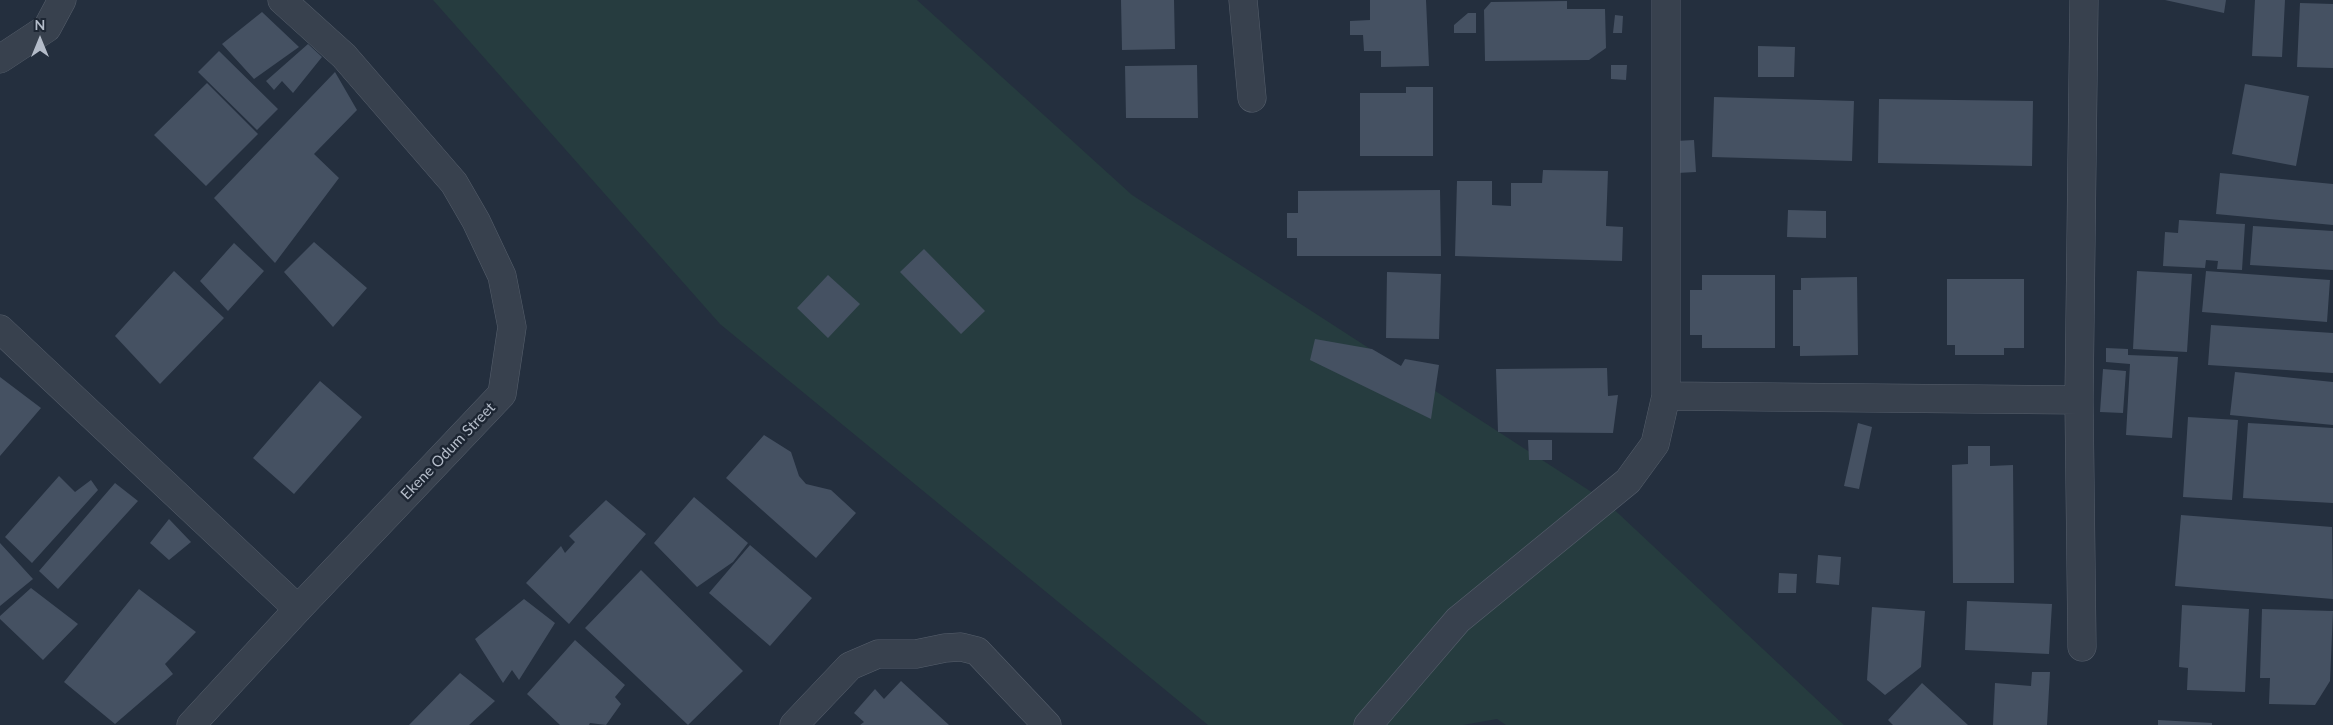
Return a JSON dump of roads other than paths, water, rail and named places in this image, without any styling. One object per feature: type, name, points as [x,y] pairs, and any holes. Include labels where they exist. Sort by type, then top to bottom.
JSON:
[{"type":"street","points":[[0,59],[47,28],[62,0]]},
{"type":"street","name":"Ekene Odum Street","points":[[191,725],[502,394],[512,327],[502,276],[476,221],[454,183],[344,56],[282,0]]},
{"type":"street","points":[[1243,0],[1252,98]]},
{"type":"street","points":[[1368,725],[1458,620],[1628,481],[1655,444],[1666,396],[1666,0]]},
{"type":"street","points":[[2082,647],[2079,400],[2084,0]]},
{"type":"street","points":[[0,329],[298,609]]},
{"type":"street","points":[[1666,396],[2079,400]]},
{"type":"street","points":[[794,725],[850,666],[878,654],[916,654],[961,647],[977,651],[1047,725]]}]
